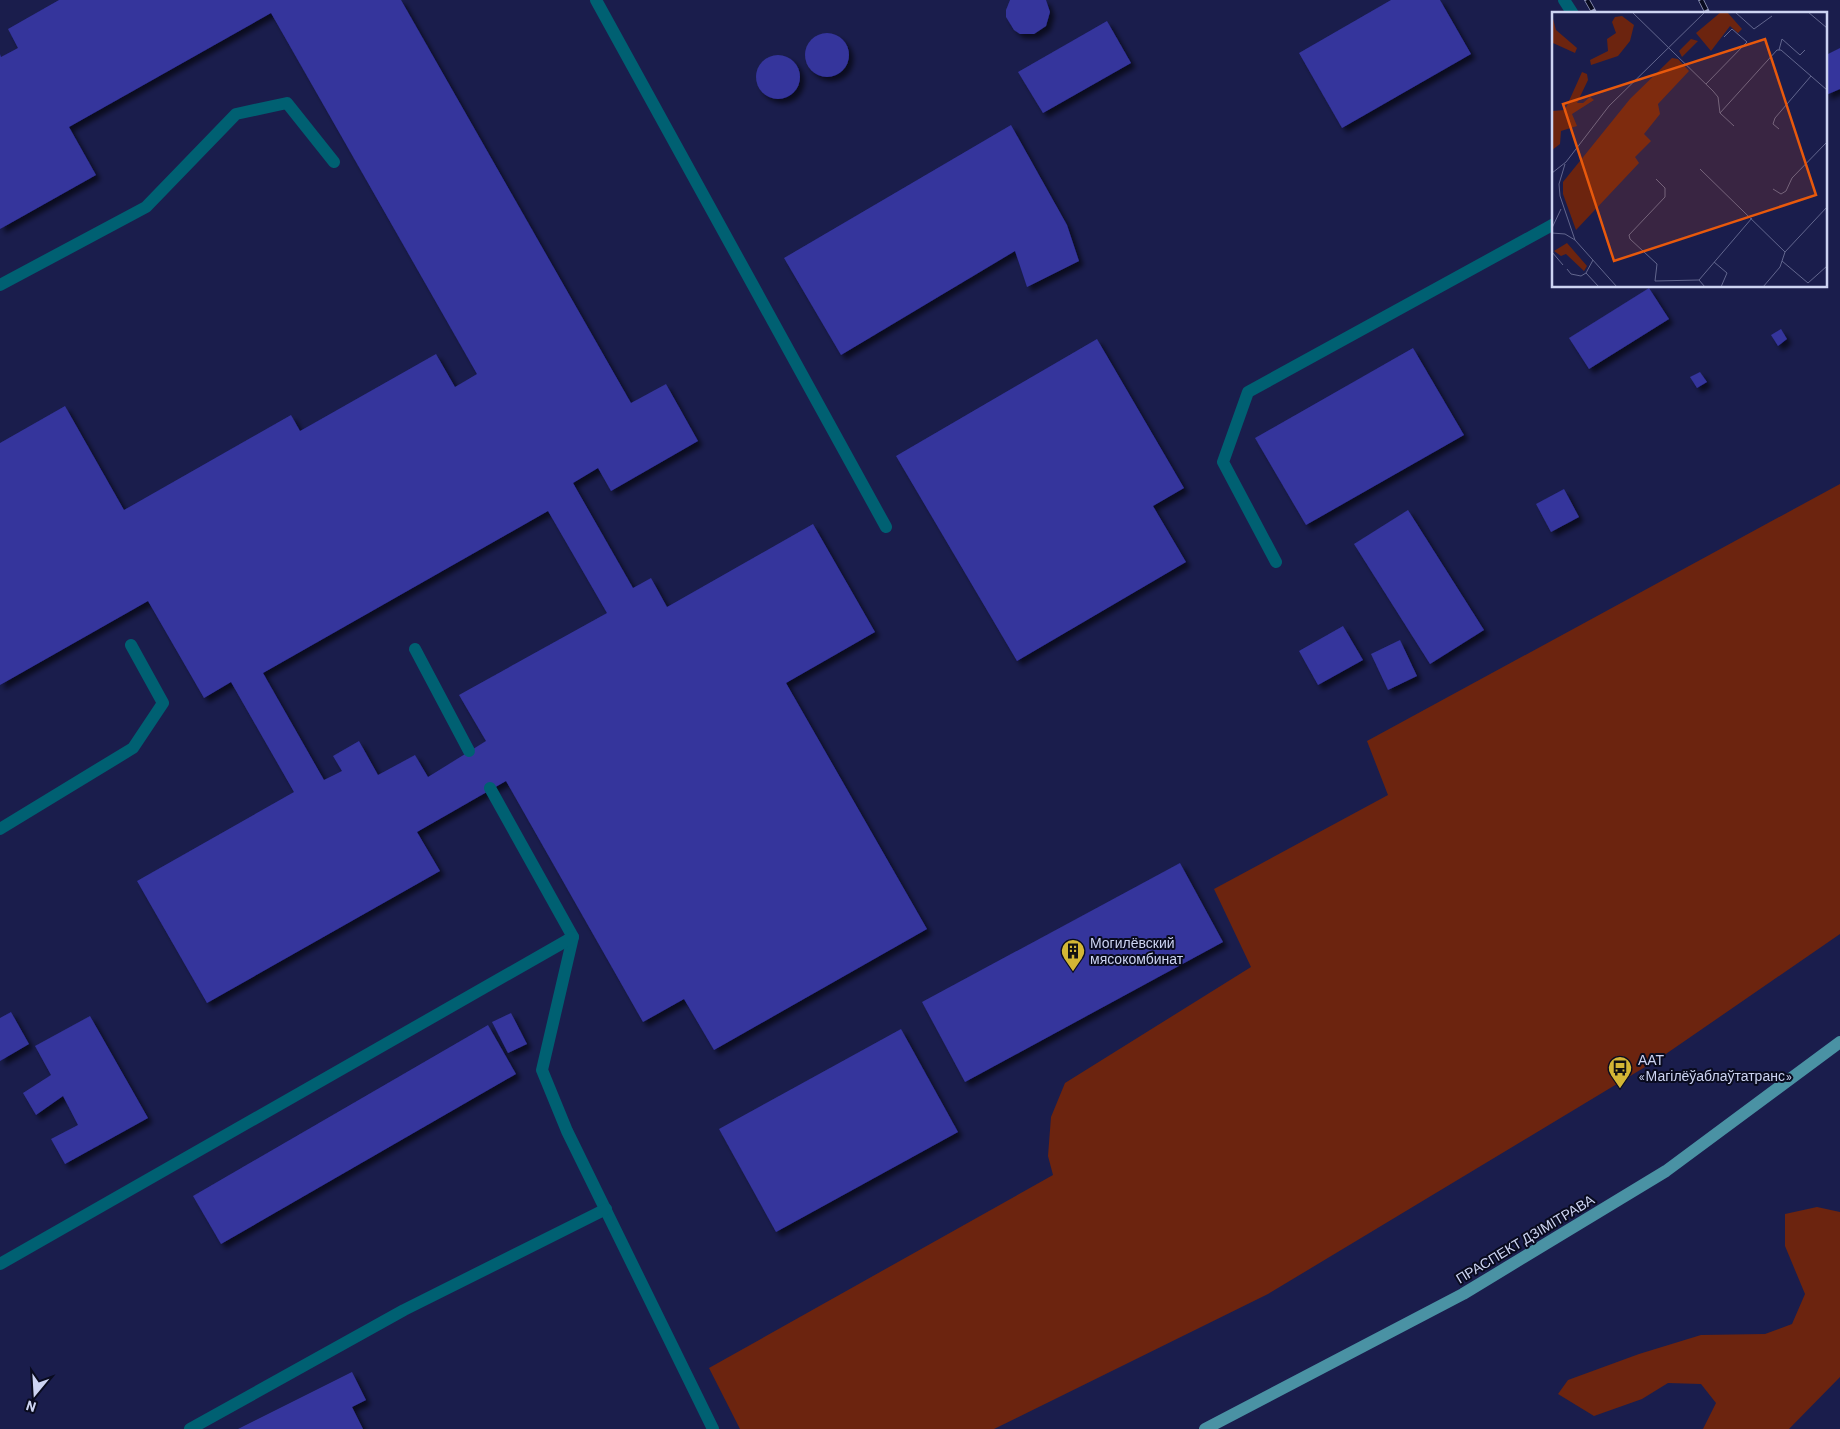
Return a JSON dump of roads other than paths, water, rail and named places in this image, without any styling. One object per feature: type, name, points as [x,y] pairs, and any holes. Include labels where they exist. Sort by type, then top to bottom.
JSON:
[{"type":"main road","name":"ПРАСПЕКТ ДЗІМІТРАВА","points":[[1205,1429],[1463,1294],[1666,1171],[1840,1042]]},
{"type":"lane","points":[[596,0],[886,527]]},
{"type":"lane","points":[[1564,0],[1572,12]]},
{"type":"lane","points":[[0,285],[146,207],[236,114],[287,103],[334,162]]},
{"type":"lane","points":[[1276,562],[1223,462],[1248,392],[1552,225]]},
{"type":"lane","points":[[0,829],[133,748],[163,703],[130,645]]},
{"type":"lane","points":[[415,649],[469,751]]},
{"type":"lane","points":[[490,788],[573,937],[542,1070],[568,1132],[713,1429]]},
{"type":"lane","points":[[0,1264],[573,937]]},
{"type":"lane","points":[[190,1429],[404,1310],[606,1209]]},
{"type":"railway","points":[[1587,0],[1594,12]]},
{"type":"railway","points":[[1701,0],[1707,12]]},
{"type":"place","name":"Могилёвский мясокомбинат","points":[[1073,972]]},
{"type":"place","name":"ААТ «Магілёўаблаўтатранс»","points":[[1620,1089]]}]
